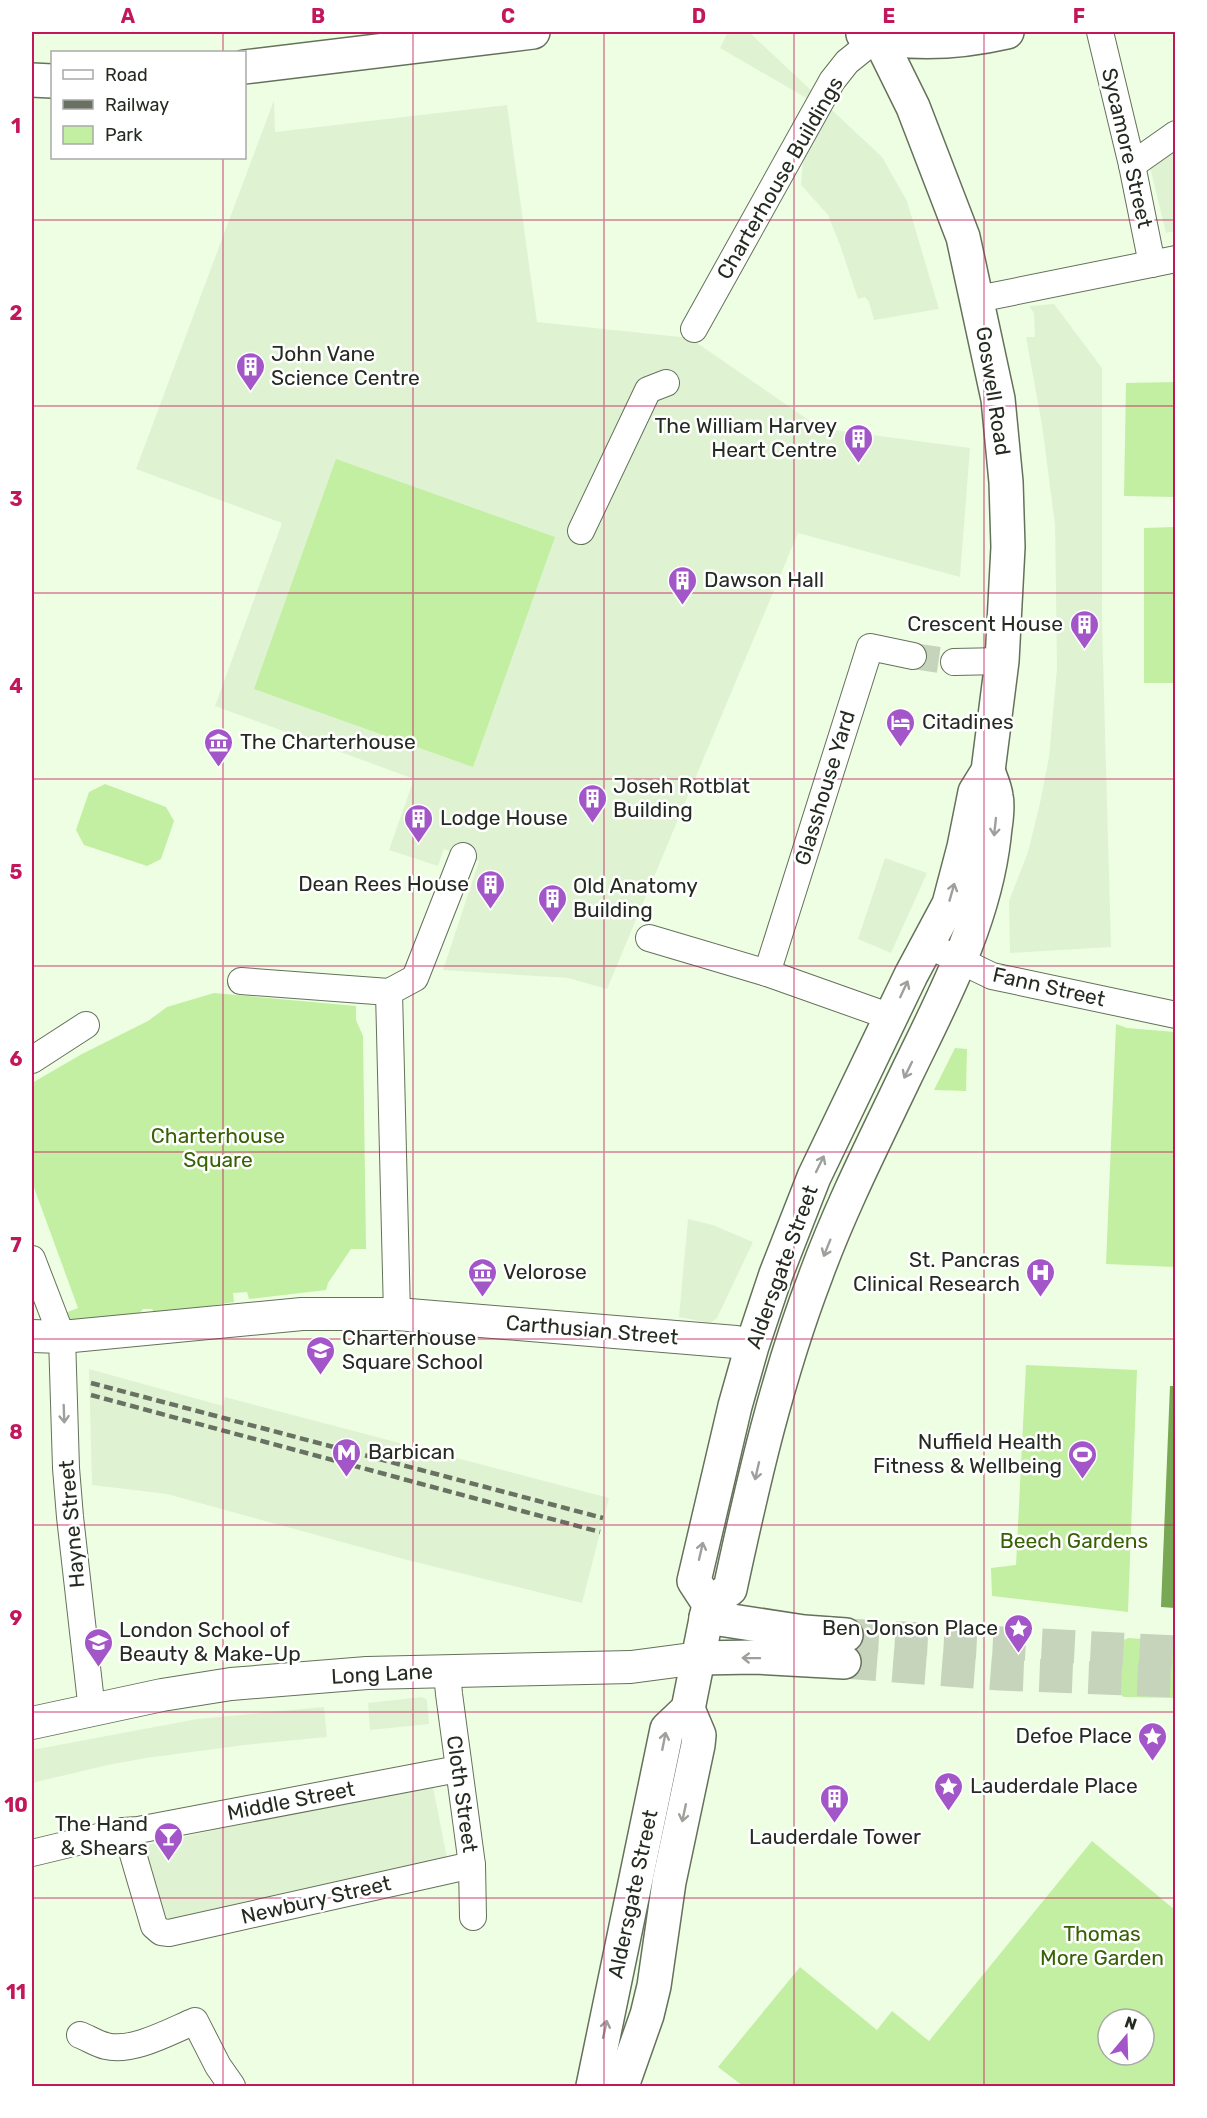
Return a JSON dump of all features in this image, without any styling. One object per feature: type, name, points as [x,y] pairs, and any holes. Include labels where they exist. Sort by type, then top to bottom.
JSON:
[{"type":"main road","points":[[246,67],[408,40],[533,32]]},
{"type":"main road","points":[[870,34],[915,42],[947,41],[1007,32]]},
{"type":"main road","name":"Goswell Road","points":[[870,34],[914,107],[963,237],[998,399],[1006,482],[1008,547],[1002,661],[988,771],[975,792],[963,854],[949,904],[928,945]]},
{"type":"main road","points":[[32,80],[51,81]]},
{"type":"main road","name":"Goswell Road","points":[[961,961],[980,907],[992,853],[997,798],[988,771]]},
{"type":"main road","name":"Aldersgate Street","points":[[928,945],[814,1177],[776,1274],[752,1346],[721,1462],[694,1581],[708,1610],[730,1589],[769,1418],[816,1275],[848,1195],[961,961]]},
{"type":"main road","points":[[688,1709],[708,1610],[804,1632],[845,1649],[754,1657],[699,1658]]},
{"type":"main road","name":"Aldersgate Street","points":[[593,2086],[667,1729],[688,1709],[699,1736],[698,1745],[669,1882],[654,1986],[647,2015],[621,2086]]},
{"type":"street","name":"Sycamore Street","points":[[1100,32],[1132,165],[1164,262]]},
{"type":"street","name":"Charterhouse Buildings","points":[[694,329],[832,81],[870,34]]},
{"type":"street","points":[[1132,165],[1176,134]]},
{"type":"street","points":[[978,299],[1164,262]]},
{"type":"street","points":[[581,531],[648,390],[666,383]]},
{"type":"street","name":"Glasshouse Yard","points":[[767,973],[870,646],[914,656]]},
{"type":"street","points":[[954,662],[1002,661]]},
{"type":"street","points":[[241,981],[389,992],[415,978],[463,856]]},
{"type":"street","points":[[649,938],[767,973],[891,1017]]},
{"type":"street","name":"Fann Street","points":[[928,945],[993,975],[1176,1015]]},
{"type":"street","points":[[32,1336],[62,1337],[302,1314],[397,1314],[389,992]]},
{"type":"street","points":[[32,1060],[86,1025]]},
{"type":"street","points":[[32,1259],[62,1337]]},
{"type":"street","name":"Carthusian Street","points":[[397,1314],[736,1341],[752,1346]]},
{"type":"street","name":"Hayne Street","points":[[62,1337],[66,1468],[92,1711]]},
{"type":"street","name":"Long Lane","points":[[32,1723],[162,1695],[231,1684],[367,1673],[632,1667],[699,1658]]},
{"type":"street","name":"Cloth Street","points":[[447,1671],[448,1694],[472,1864],[473,1917]]},
{"type":"street","name":"Middle Street","points":[[32,1853],[123,1831],[458,1769]]},
{"type":"street","name":"Newbury Street","points":[[123,1831],[128,1837],[154,1926],[161,1932],[169,1934],[472,1864]]},
{"type":"street","points":[[80,2034],[106,2046],[126,2047],[195,2021],[218,2066],[232,2086]]},
{"type":"shaded area","points":[[728,32],[749,32],[882,157],[907,201],[939,309],[874,320],[869,302],[865,297],[858,299],[828,215],[801,185],[808,99],[720,48]]},
{"type":"shaded area","points":[[274,100],[275,132],[507,105],[537,322],[690,338],[820,428],[970,448],[960,577],[798,533],[607,989],[568,978],[443,970],[479,861],[444,849],[438,866],[389,850],[414,779],[215,706],[282,523],[136,469]]},
{"type":"shaded area","points":[[1175,145],[1175,231],[1166,233],[1149,163]]},
{"type":"shaded area","name":"Crescent House","points":[[1054,304],[1102,368],[1102,622],[1111,947],[1010,953],[1009,901],[1028,852],[1040,803],[1049,757],[1057,668],[1055,525],[1042,425],[1026,337],[1035,337],[1034,313],[1029,306]]},
{"type":"shaded area","points":[[885,858],[927,873],[891,953],[858,939]]},
{"type":"shaded area","points":[[688,1219],[713,1225],[753,1242],[717,1318],[710,1323],[679,1317]]},
{"type":"shaded area","points":[[89,1369],[223,1406],[225,1397],[609,1498],[582,1603],[411,1561],[167,1494],[92,1485]]},
{"type":"shaded area","points":[[1170,1386],[1176,1386],[1175,1608],[1161,1607]]},
{"type":"shaded area","points":[[422,1697],[427,1700],[429,1724],[370,1730],[368,1703]]},
{"type":"shaded area","points":[[324,1707],[327,1737],[146,1758],[32,1783],[32,1750],[197,1719]]},
{"type":"shaded area","points":[[432,1782],[447,1858],[169,1919],[164,1918],[144,1849],[147,1845]]},
{"type":"green space","points":[[1175,382],[1175,497],[1124,496],[1126,383]]},
{"type":"green space","points":[[336,459],[555,537],[473,767],[254,689]]},
{"type":"green space","points":[[1175,527],[1175,683],[1144,683],[1144,528]]},
{"type":"green space","points":[[105,784],[166,807],[174,821],[161,859],[147,866],[84,845],[76,830],[89,792]]},
{"type":"green space","name":"Charterhouse Square","points":[[214,993],[356,1006],[356,1020],[363,1036],[366,1249],[351,1249],[328,1283],[326,1290],[249,1299],[247,1292],[233,1293],[234,1302],[155,1315],[152,1309],[143,1309],[138,1315],[68,1322],[65,1313],[78,1308],[32,1182],[32,1083],[82,1054],[148,1021],[167,1007]]},
{"type":"green space","points":[[1116,1024],[1127,1028],[1175,1032],[1175,1267],[1106,1264]]},
{"type":"green space","points":[[955,1048],[967,1049],[966,1091],[934,1090]]},
{"type":"green space","name":"Beech Gardens","points":[[1026,1365],[1137,1370],[1128,1612],[992,1596],[991,1568],[1016,1565]]},
{"type":"green space","points":[[1128,1638],[1175,1641],[1175,1698],[1124,1697],[1116,1692],[1114,1686],[1116,1651],[1120,1642]]},
{"type":"green space","name":"Thomas More Garden","points":[[1092,1841],[1175,1910],[1175,2086],[743,2086],[718,2067],[800,1967],[877,2030],[892,2011],[929,2041]]},
{"type":"tunnel","points":[[913,656],[954,662]]},
{"type":"tunnel","points":[[846,1635],[1176,1652]]},
{"type":"tunnel","points":[[844,1662],[1000,1674],[1176,1681]]},
{"type":"railway","points":[[91,1383],[603,1518]]},
{"type":"railway","points":[[91,1395],[600,1532]]},
{"type":"place","name":"John Vane Science Centre","points":[[250,392]]},
{"type":"place","name":"The William Harvey Heart Centre","points":[[858,464]]},
{"type":"place","name":"Dawson Hall","points":[[683,606]]},
{"type":"place","name":"Crescent House","points":[[1084,650]]},
{"type":"place","name":"Citadines","points":[[901,748]]},
{"type":"place","name":"The Charterhouse","points":[[219,768]]},
{"type":"place","name":"Joseh Rotblat Building","points":[[592,824]]},
{"type":"place","name":"Lodge House","points":[[419,844]]},
{"type":"place","name":"Dean Rees House","points":[[490,910]]},
{"type":"place","name":"Old Anatomy Building","points":[[552,924]]},
{"type":"place","name":"Velorose","points":[[482,1298]]},
{"type":"place","name":"St. Pancras Clinical Research","points":[[1041,1298]]},
{"type":"place","name":"Charterhouse Square School","points":[[321,1376]]},
{"type":"place","name":"Barbican","points":[[347,1478]]},
{"type":"place","name":"Nuffield Health Fitness & Wellbeing","points":[[1083,1480]]},
{"type":"place","name":"Ben Jonson Place","points":[[1019,1654]]},
{"type":"place","name":"London School of Beauty & Make-Up","points":[[98,1668]]},
{"type":"place","name":"Defoe Place","points":[[1153,1762]]},
{"type":"place","name":"Lauderdale Place","points":[[949,1812]]},
{"type":"place","name":"Lauderdale Tower","points":[[835,1824]]},
{"type":"place","name":"The Hand & Shears","points":[[169,1862]]}]
